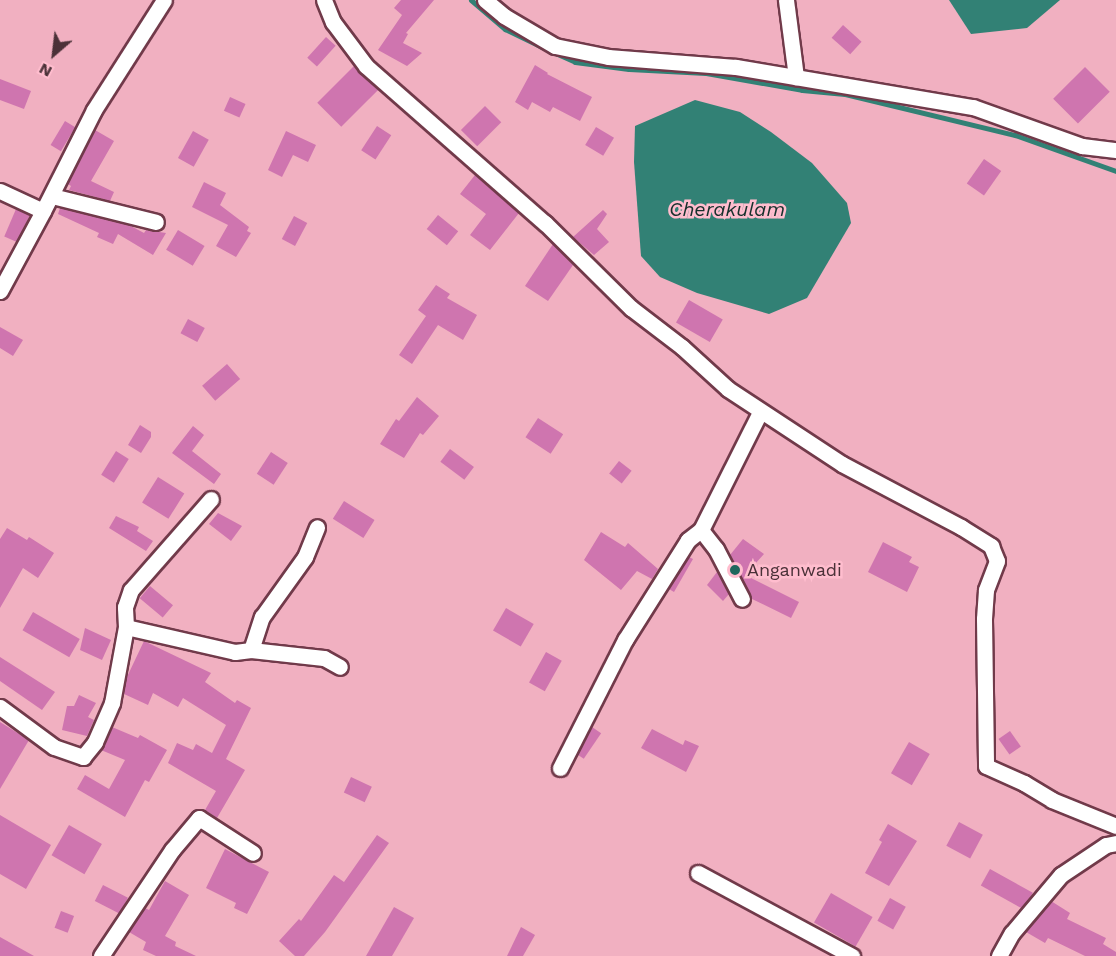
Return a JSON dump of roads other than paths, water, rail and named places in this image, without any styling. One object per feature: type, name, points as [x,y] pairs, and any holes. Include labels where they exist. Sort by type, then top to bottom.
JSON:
[{"type":"street","points":[[0,291],[52,196],[94,110],[164,0]]},
{"type":"street","points":[[324,0],[333,22],[366,66],[545,223],[631,308],[682,346],[728,389],[842,464],[961,527],[991,546],[997,561],[986,591],[984,619],[986,766],[1024,783],[1052,800],[1116,826]]},
{"type":"street","points":[[485,0],[504,16],[555,46],[608,57],[713,64],[973,106],[1082,146],[1116,150]]},
{"type":"street","points":[[786,0],[796,77]]},
{"type":"street","points":[[0,191],[43,211]]},
{"type":"street","points":[[52,196],[156,222]]},
{"type":"street","points":[[560,768],[625,640],[688,540],[701,530],[760,412]]},
{"type":"street","points":[[0,707],[54,747],[83,757],[95,742],[112,703],[126,627],[125,607],[131,590],[211,499]]},
{"type":"street","points":[[250,650],[262,617],[305,557],[317,527]]},
{"type":"street","points":[[701,530],[716,549],[742,599]]},
{"type":"street","points":[[126,627],[235,652],[250,650],[324,658],[340,667]]},
{"type":"street","points":[[101,956],[172,850],[200,818],[253,853]]},
{"type":"street","points":[[999,956],[1012,933],[1061,875],[1106,845],[1116,843]]},
{"type":"street","points":[[698,873],[852,956]]},
{"type":"water","points":[[949,0],[1060,0],[1027,28],[971,34]]},
{"type":"water","name":"Cherakulam","points":[[695,100],[740,112],[771,132],[812,163],[847,203],[851,223],[807,298],[769,314],[697,293],[660,277],[641,256],[634,162],[635,126]]},
{"type":"waterway","points":[[471,0],[505,29],[544,48]]},
{"type":"waterway","points":[[553,52],[575,62],[629,69],[706,73],[802,90],[845,94],[1015,135],[1116,171]]},
{"type":"place","name":"Anganwadi","points":[[735,570]]}]
